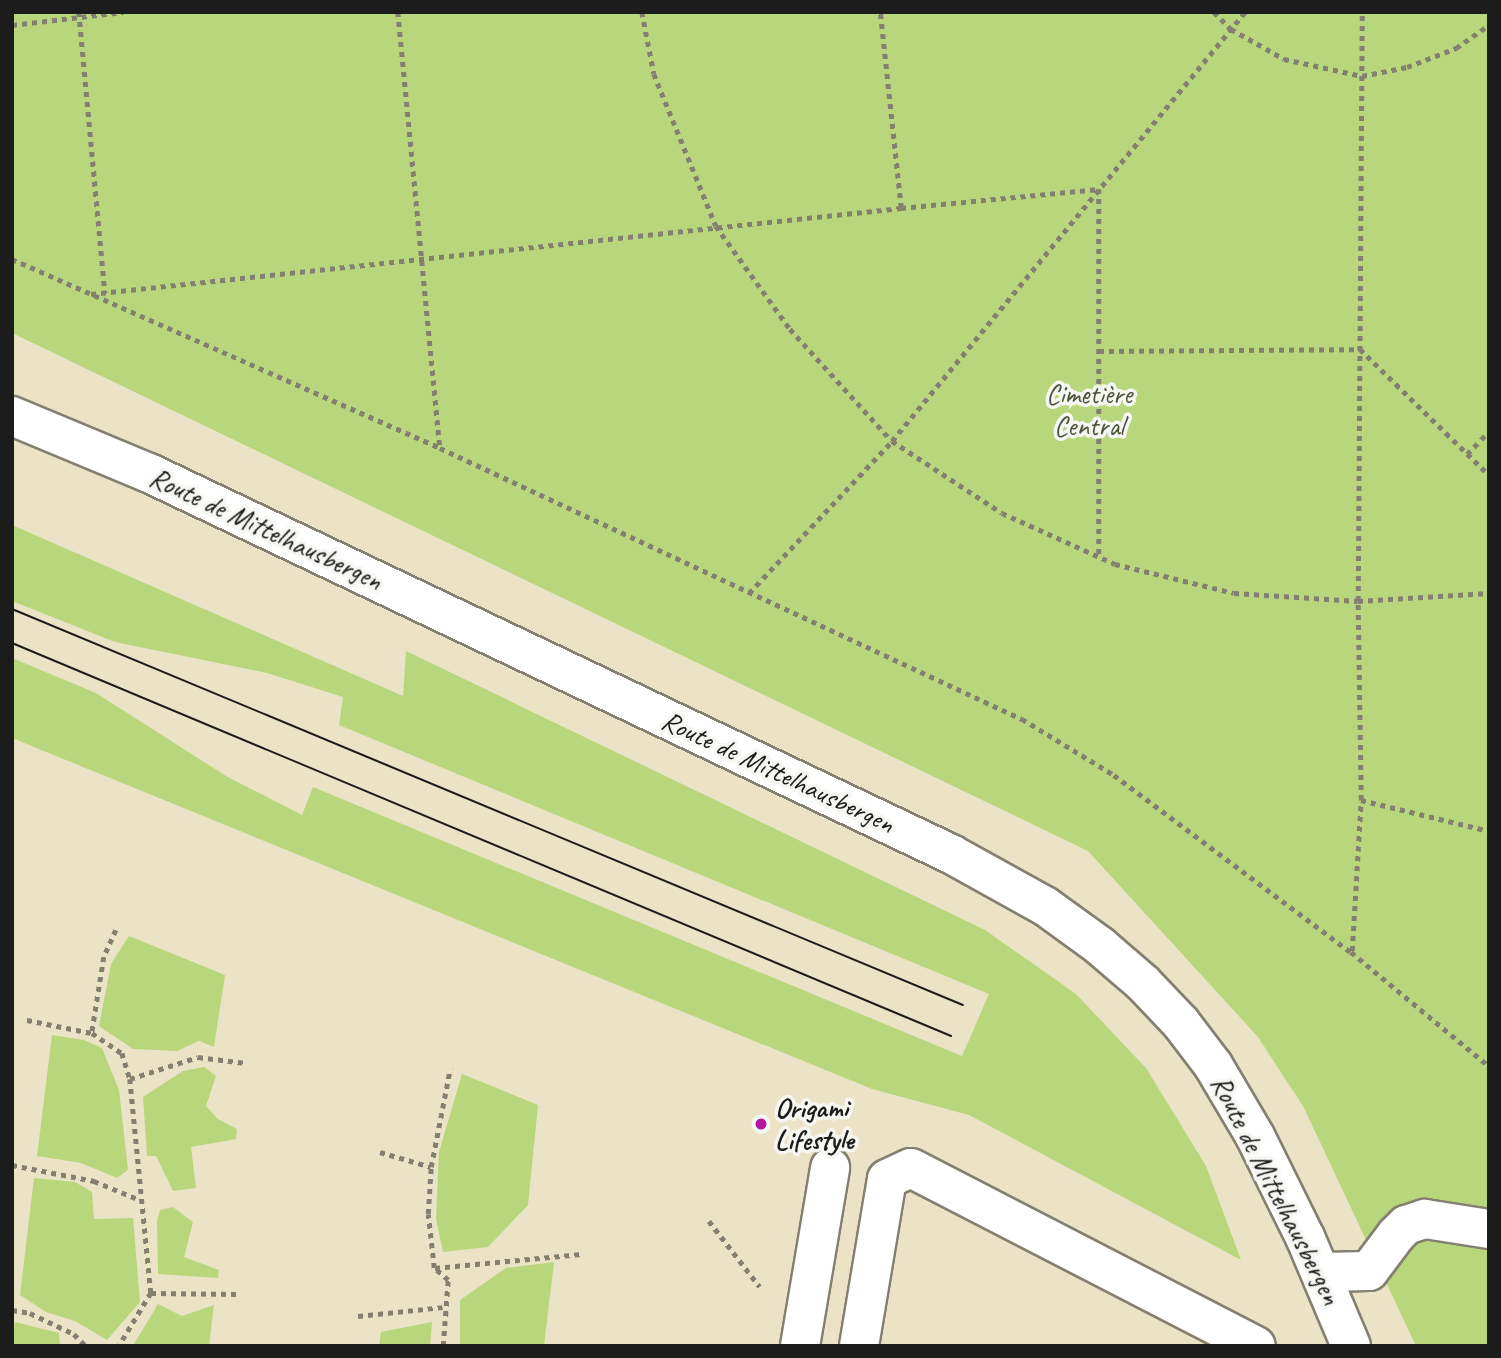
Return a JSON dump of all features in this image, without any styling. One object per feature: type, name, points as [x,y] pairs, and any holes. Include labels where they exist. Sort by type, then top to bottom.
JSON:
[{"type":"street","name":"Route de Mittelhausbergen","points":[[12,416],[149,473],[951,854],[1045,906],[1100,946],[1181,1023],[1213,1065],[1255,1136],[1321,1272],[1351,1346]]},
{"type":"street","points":[[800,1346],[830,1168]]},
{"type":"street","points":[[859,1346],[887,1179],[911,1168],[1256,1346]]},
{"type":"street","points":[[1321,1272],[1369,1271],[1406,1225],[1425,1219],[1489,1229]]},
{"type":"path","points":[[12,24],[124,12]]},
{"type":"path","points":[[398,12],[440,448]]},
{"type":"path","points":[[642,12],[654,74],[716,226],[790,329],[892,441],[1003,513],[1115,564],[1234,593],[1358,601],[1489,593]]},
{"type":"path","points":[[880,12],[901,208]]},
{"type":"path","points":[[1214,12],[1231,29],[1284,60],[1362,76],[1407,67],[1456,48],[1489,25]]},
{"type":"path","points":[[749,593],[892,441],[1245,12]]},
{"type":"path","points":[[1352,952],[1361,800],[1358,601],[1362,12]]},
{"type":"path","points":[[79,15],[105,293]]},
{"type":"path","points":[[90,294],[422,261],[716,226],[1099,189]]},
{"type":"path","points":[[1099,189],[1099,558]]},
{"type":"path","points":[[12,260],[440,448],[1022,719],[1114,775],[1352,952],[1489,1066]]},
{"type":"path","points":[[1099,351],[1360,349],[1489,475]]},
{"type":"path","points":[[1466,454],[1489,431]]},
{"type":"path","points":[[1361,800],[1489,831]]},
{"type":"path","points":[[92,1033],[104,957],[116,930]]},
{"type":"path","points":[[27,1020],[92,1033],[122,1053],[130,1079],[151,1293],[119,1346]]},
{"type":"path","points":[[130,1079],[198,1057],[246,1063]]},
{"type":"path","points":[[443,1346],[443,1307],[448,1280],[434,1268],[428,1214],[431,1167],[450,1069]]},
{"type":"path","points":[[380,1152],[431,1167]]},
{"type":"path","points":[[12,1165],[94,1181],[140,1200]]},
{"type":"path","points":[[709,1222],[764,1293]]},
{"type":"path","points":[[434,1268],[581,1254]]},
{"type":"path","points":[[151,1293],[237,1294]]},
{"type":"path","points":[[358,1316],[443,1307]]},
{"type":"path","points":[[12,1310],[30,1313],[74,1334],[86,1346]]},
{"type":"green space","name":"Cimetière Central","points":[[12,12],[1489,12],[1489,1346],[1416,1346],[1303,1106],[1258,1037],[1088,851],[12,333]]},
{"type":"green space","points":[[12,525],[403,696],[406,651],[985,930],[1076,994],[1146,1068],[1206,1166],[1241,1260],[969,1115],[872,1089],[12,738],[12,658],[96,693],[226,776],[302,815],[313,787],[962,1056],[989,994],[339,725],[343,697],[267,673],[115,642],[12,601]]},
{"type":"green space","points":[[129,936],[225,975],[214,1047],[199,1041],[177,1051],[133,1049],[99,1026],[111,964]]},
{"type":"green space","points":[[52,1035],[84,1040],[102,1048],[119,1090],[128,1170],[117,1178],[81,1163],[37,1156]]},
{"type":"green space","points":[[204,1067],[216,1076],[206,1106],[218,1119],[237,1129],[236,1139],[191,1147],[196,1188],[173,1191],[156,1156],[147,1156],[143,1097],[183,1071]]},
{"type":"green space","points":[[462,1074],[538,1105],[528,1205],[488,1247],[443,1252],[436,1219],[439,1152]]},
{"type":"green space","points":[[34,1178],[75,1182],[92,1192],[94,1219],[133,1218],[140,1302],[107,1340],[75,1321],[46,1312],[20,1295]]},
{"type":"green space","points":[[173,1207],[193,1222],[184,1257],[219,1270],[218,1278],[158,1274],[157,1221],[160,1210]]},
{"type":"green space","points":[[554,1262],[544,1346],[460,1346],[460,1300],[506,1268]]},
{"type":"green space","points":[[158,1304],[182,1316],[214,1305],[209,1346],[133,1346]]},
{"type":"green space","points":[[15,1322],[59,1333],[60,1346],[12,1346]]},
{"type":"green space","points":[[432,1322],[430,1346],[379,1346],[381,1332]]},
{"type":"tram line","points":[[12,609],[963,1005]]},
{"type":"tram line","points":[[12,643],[951,1036]]},
{"type":"place","name":"Origami Lifestyle","points":[[761,1124]]}]
